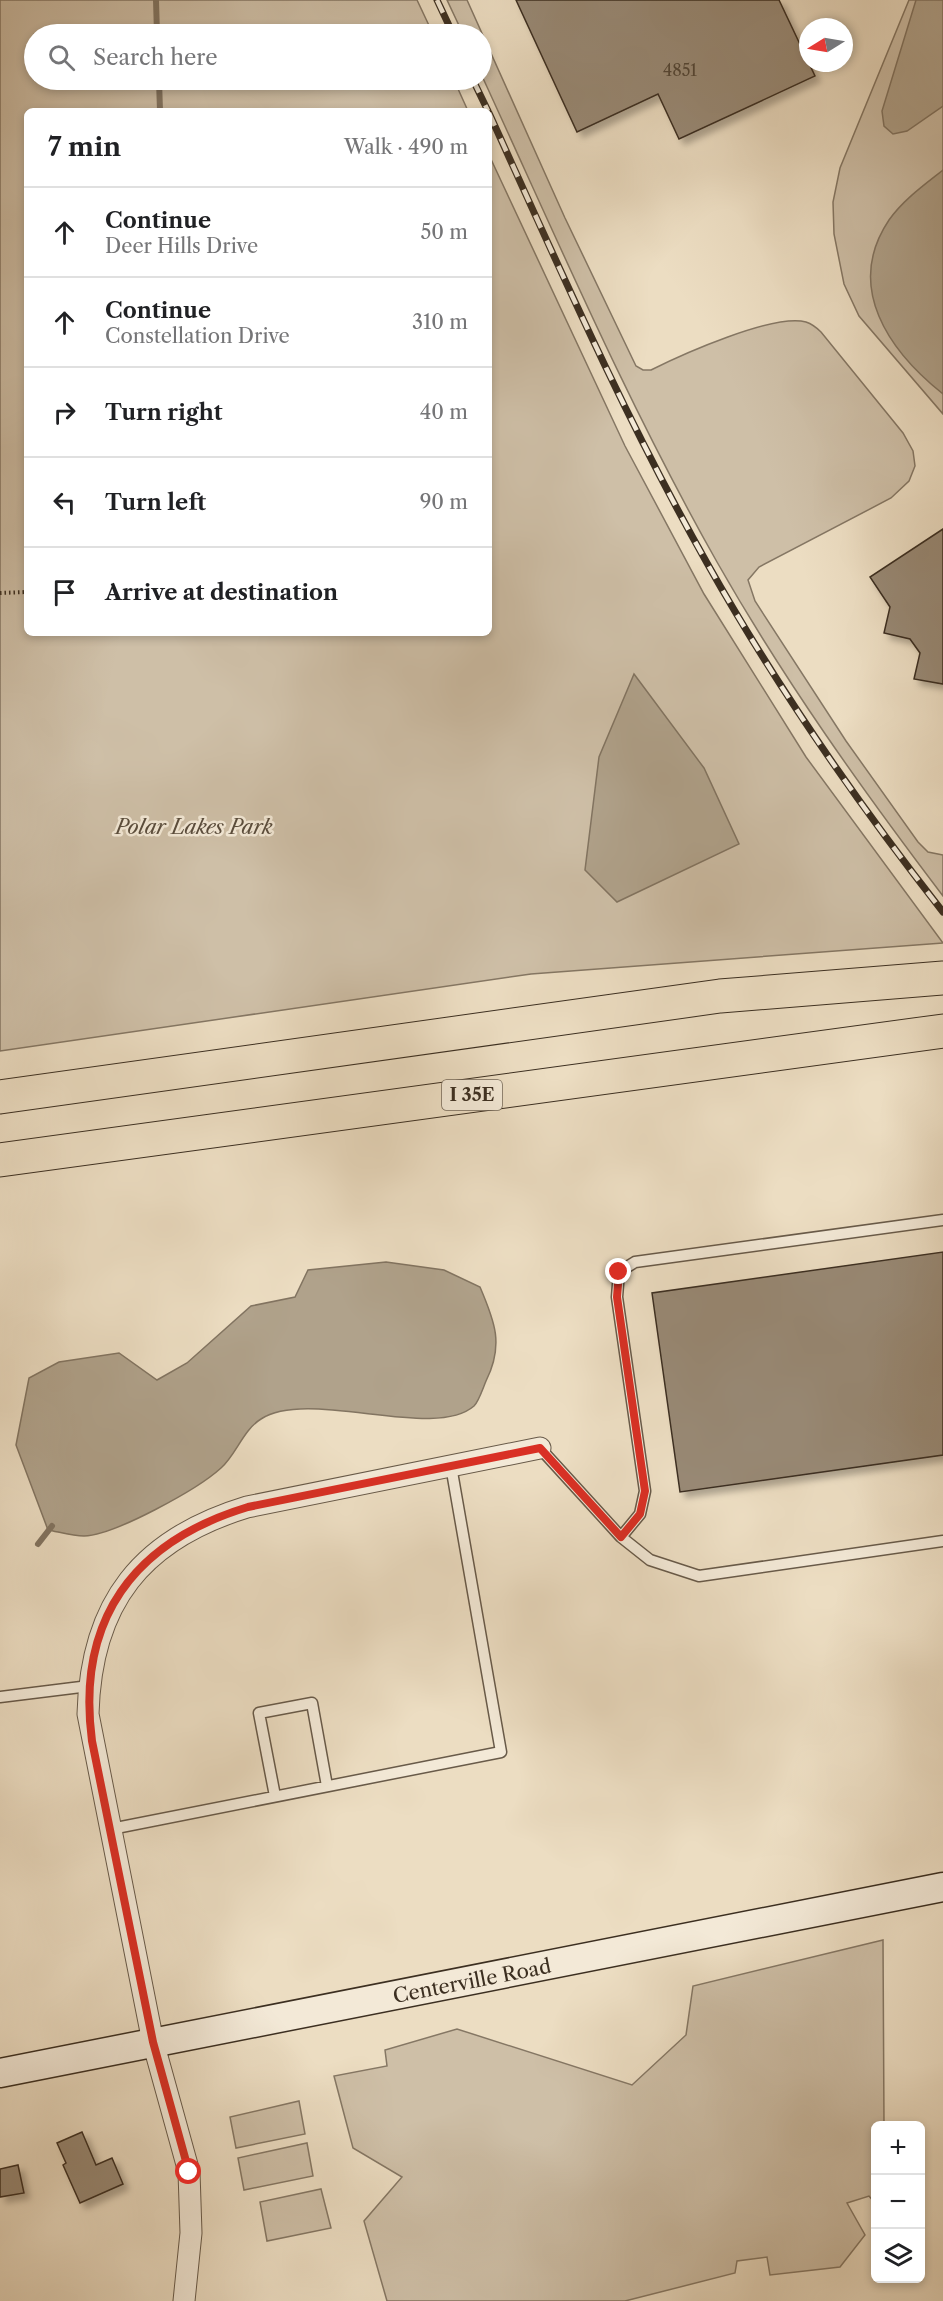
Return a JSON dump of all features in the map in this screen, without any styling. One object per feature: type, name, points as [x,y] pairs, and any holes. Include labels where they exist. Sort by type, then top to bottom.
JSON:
[{"type":"highway","points":[[0,1097],[720,996],[943,978]]},
{"type":"highway","name":"I 35E","points":[[0,1160],[943,1031]]},
{"type":"main road","name":"Centerville Road","points":[[0,2073],[943,1887]]},
{"type":"street","points":[[184,2301],[191,2233],[189,2172],[153,2042],[92,1741],[89,1686],[94,1652],[103,1625],[117,1598],[142,1566],[183,1532],[211,1518],[248,1507],[540,1448]]},
{"type":"lane","points":[[621,1537],[640,1514],[645,1491],[617,1297],[619,1272],[635,1262],[943,1220]]},
{"type":"lane","points":[[540,1448],[621,1537],[650,1560],[699,1576],[943,1541]]},
{"type":"lane","points":[[111,1829],[501,1752],[452,1466]]},
{"type":"lane","points":[[0,1697],[89,1686]]},
{"type":"lane","points":[[275,1796],[259,1713],[312,1703],[327,1786]]},
{"type":"path","points":[[0,593],[24,592]]},
{"type":"green space","name":"Polar Lakes Park","points":[[0,0],[417,0],[428,24],[24,24],[24,90],[459,90],[467,108],[24,108],[24,636],[492,636],[492,161],[625,446],[704,594],[806,757],[943,943],[531,974],[0,1051]]},
{"type":"green space","points":[[447,0],[467,0],[478,24],[458,24]]},
{"type":"green space","points":[[909,0],[943,0],[943,414],[859,316],[844,284],[834,234],[833,202],[840,168]]},
{"type":"green space","points":[[492,56],[565,218],[636,366],[643,370],[651,370],[751,329],[791,321],[806,322],[821,332],[903,433],[913,451],[915,466],[909,481],[891,498],[759,567],[748,580],[755,601],[846,741],[918,842],[928,852],[943,855],[943,896],[824,733],[743,606],[684,503],[653,443],[488,90],[492,90]]},
{"type":"green space","points":[[883,1940],[884,2121],[871,2121],[871,2198],[869,2196],[847,2203],[865,2235],[840,2267],[770,2275],[767,2257],[737,2261],[735,2273],[625,2301],[387,2301],[364,2221],[402,2177],[353,2148],[334,2076],[387,2066],[385,2050],[457,2029],[632,2085],[686,2035],[693,1986]]},
{"type":"green space","points":[[299,2101],[305,2134],[236,2148],[230,2117]]},
{"type":"green space","points":[[307,2143],[313,2176],[244,2190],[238,2158]]},
{"type":"green space","points":[[321,2189],[331,2228],[267,2241],[260,2202]]},
{"type":"shaded area","points":[[916,0],[943,0],[943,106],[907,131],[893,134],[884,126],[882,111]]},
{"type":"shaded area","points":[[943,170],[943,394],[905,358],[890,338],[879,316],[872,293],[871,269],[876,245],[889,220],[907,199]]},
{"type":"shaded area","points":[[634,674],[704,768],[739,844],[617,902],[585,870],[599,757]]},
{"type":"shaded area","points":[[386,1262],[444,1270],[480,1287],[490,1311],[496,1345],[492,1368],[474,1406],[455,1415],[431,1418],[339,1410],[282,1411],[261,1419],[249,1429],[226,1463],[210,1477],[156,1510],[98,1534],[80,1536],[48,1530],[16,1445],[29,1378],[59,1362],[119,1353],[157,1380],[187,1363],[251,1306],[295,1297],[308,1270]]},
{"type":"building","points":[[516,0],[779,0],[799,42],[799,72],[813,72],[815,76],[679,139],[658,94],[577,132]]},
{"type":"building","points":[[943,529],[943,684],[914,679],[920,653],[910,639],[884,633],[890,607],[870,577]]},
{"type":"building","points":[[943,1252],[943,1455],[680,1492],[652,1293]]},
{"type":"building","points":[[82,2132],[96,2165],[112,2158],[123,2184],[80,2203],[63,2165],[66,2163],[57,2143]]},
{"type":"building","points":[[18,2165],[24,2193],[0,2197],[0,2169]]},
{"type":"waterway","points":[[156,0],[157,24]]},
{"type":"waterway","points":[[159,90],[160,108]]},
{"type":"waterway","points":[[38,1544],[52,1526]]},
{"type":"railway","points":[[437,0],[448,24]]},
{"type":"railway","points":[[478,90],[487,108]]},
{"type":"railway","points":[[492,120],[620,397],[677,508],[733,609],[818,742],[879,828],[943,912]]},
{"type":"route","points":[[189,2172],[153,2042],[92,1741],[88,1714],[89,1682],[94,1652],[103,1625],[117,1598],[136,1572],[158,1550],[183,1532],[211,1518],[248,1507],[540,1448],[621,1537],[640,1514],[645,1491],[617,1297],[619,1272]]}]
